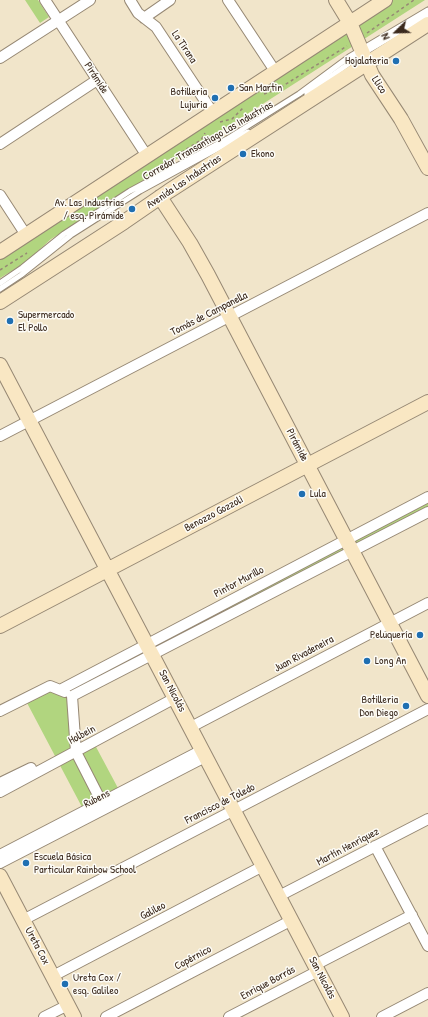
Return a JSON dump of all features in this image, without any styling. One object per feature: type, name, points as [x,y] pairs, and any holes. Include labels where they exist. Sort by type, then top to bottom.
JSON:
[{"type":"street","name":"Pirámide","points":[[45,0],[147,156]]},
{"type":"street","points":[[0,58],[90,0]]},
{"type":"street","name":"La Tirana","points":[[130,0],[138,13],[156,27],[215,118]]},
{"type":"street","points":[[144,18],[170,0]]},
{"type":"street","name":"Llico","points":[[336,0],[350,23],[372,75],[401,120],[428,168]]},
{"type":"street","points":[[0,252],[147,156],[215,118],[275,71],[385,0]]},
{"type":"street","points":[[231,1],[275,71]]},
{"type":"street","name":"Avenida Las Industrias","points":[[0,302],[160,197],[362,52],[428,24]]},
{"type":"street","points":[[0,144],[98,80]]},
{"type":"street","points":[[0,195],[26,235]]},
{"type":"street","name":"Pirámide","points":[[160,197],[199,258],[428,696]]},
{"type":"street","name":"Tomás de Campanella","points":[[0,436],[428,213]]},
{"type":"street","name":"San Nicolás","points":[[0,365],[342,1017]]},
{"type":"street","name":"Benozzo Gozzoli","points":[[0,626],[428,402]]},
{"type":"street","points":[[60,690],[150,649],[349,545],[428,496]]},
{"type":"street","points":[[349,545],[428,512]]},
{"type":"street","name":"Juan Rivadeneira","points":[[191,727],[428,603]]},
{"type":"street","points":[[72,696],[150,649]]},
{"type":"street","points":[[0,711],[47,687],[53,686],[72,696]]},
{"type":"street","points":[[72,696],[76,749],[101,801]]},
{"type":"street","name":"Holbein","points":[[0,792],[76,749],[175,698]]},
{"type":"street","name":"Francisco de Toledo","points":[[23,920],[428,709]]},
{"type":"street","name":"Holbein","points":[[0,783],[76,749]]},
{"type":"street","name":"Rubens","points":[[0,854],[101,801],[204,753]]},
{"type":"street","name":"Rubens","points":[[0,863],[204,753]]},
{"type":"street","name":"Martín Henríquez","points":[[279,896],[428,818]]},
{"type":"street","points":[[375,846],[428,946]]},
{"type":"street","name":"Galileo","points":[[53,976],[263,866]]},
{"type":"street","name":"Ureta Cox","points":[[0,876],[71,1011]]},
{"type":"street","points":[[318,971],[412,915]]},
{"type":"street","name":"Copérnico","points":[[106,1017],[292,920]]},
{"type":"street","name":"Enrique Borrás","points":[[229,1017],[318,971]]},
{"type":"street","name":"Enrique Borrás","points":[[243,1017],[318,971]]},
{"type":"street","points":[[382,1017],[428,993]]},
{"type":"street","points":[[44,1017],[71,1011]]},
{"type":"lane","name":"Corredor Transantiago Las Industrias","points":[[0,289],[21,275],[76,232],[154,183],[222,147],[305,96],[362,52],[428,10]]},
{"type":"lane","name":"Corredor Transantiago Las Industrias","points":[[0,283],[22,268],[64,234],[130,191],[241,131],[299,94],[338,65],[428,15]]},
{"type":"path","points":[[263,94],[278,90],[362,52],[414,0]]},
{"type":"path","points":[[215,118],[232,119],[246,104]]},
{"type":"path","points":[[158,167],[201,140],[207,131]]},
{"type":"path","points":[[0,270],[32,251]]},
{"type":"green space","points":[[25,0],[38,0],[49,17],[40,23]]},
{"type":"green space","points":[[393,0],[425,0],[51,239],[25,263],[0,278],[0,257]]},
{"type":"green space","points":[[428,500],[428,507],[72,694],[69,691],[69,689]]},
{"type":"green space","points":[[51,689],[71,698],[72,750],[99,800],[83,809],[26,701]]},
{"type":"green space","points":[[95,745],[119,790],[104,798],[80,752]]},
{"type":"place","name":"Hojalateria","points":[[396,61]]},
{"type":"place","name":"San Martin","points":[[231,88]]},
{"type":"place","name":"Botilleria Lujuria","points":[[215,98]]},
{"type":"place","name":"Ekono","points":[[243,154]]},
{"type":"place","name":"Av. Las Industrias / esq. Pirámide","points":[[132,209]]},
{"type":"place","name":"Supermercado El Pollo","points":[[10,321]]},
{"type":"place","name":"Lula","points":[[302,494]]},
{"type":"place","name":"Peluquería","points":[[420,635]]},
{"type":"place","name":"Long An","points":[[367,661]]},
{"type":"place","name":"Botilleria Don Diego","points":[[406,706]]},
{"type":"place","name":"Escuela Básica Particular Rainbow School","points":[[26,863]]},
{"type":"place","name":"Ureta Cox / esq. Galileo","points":[[65,984]]}]
